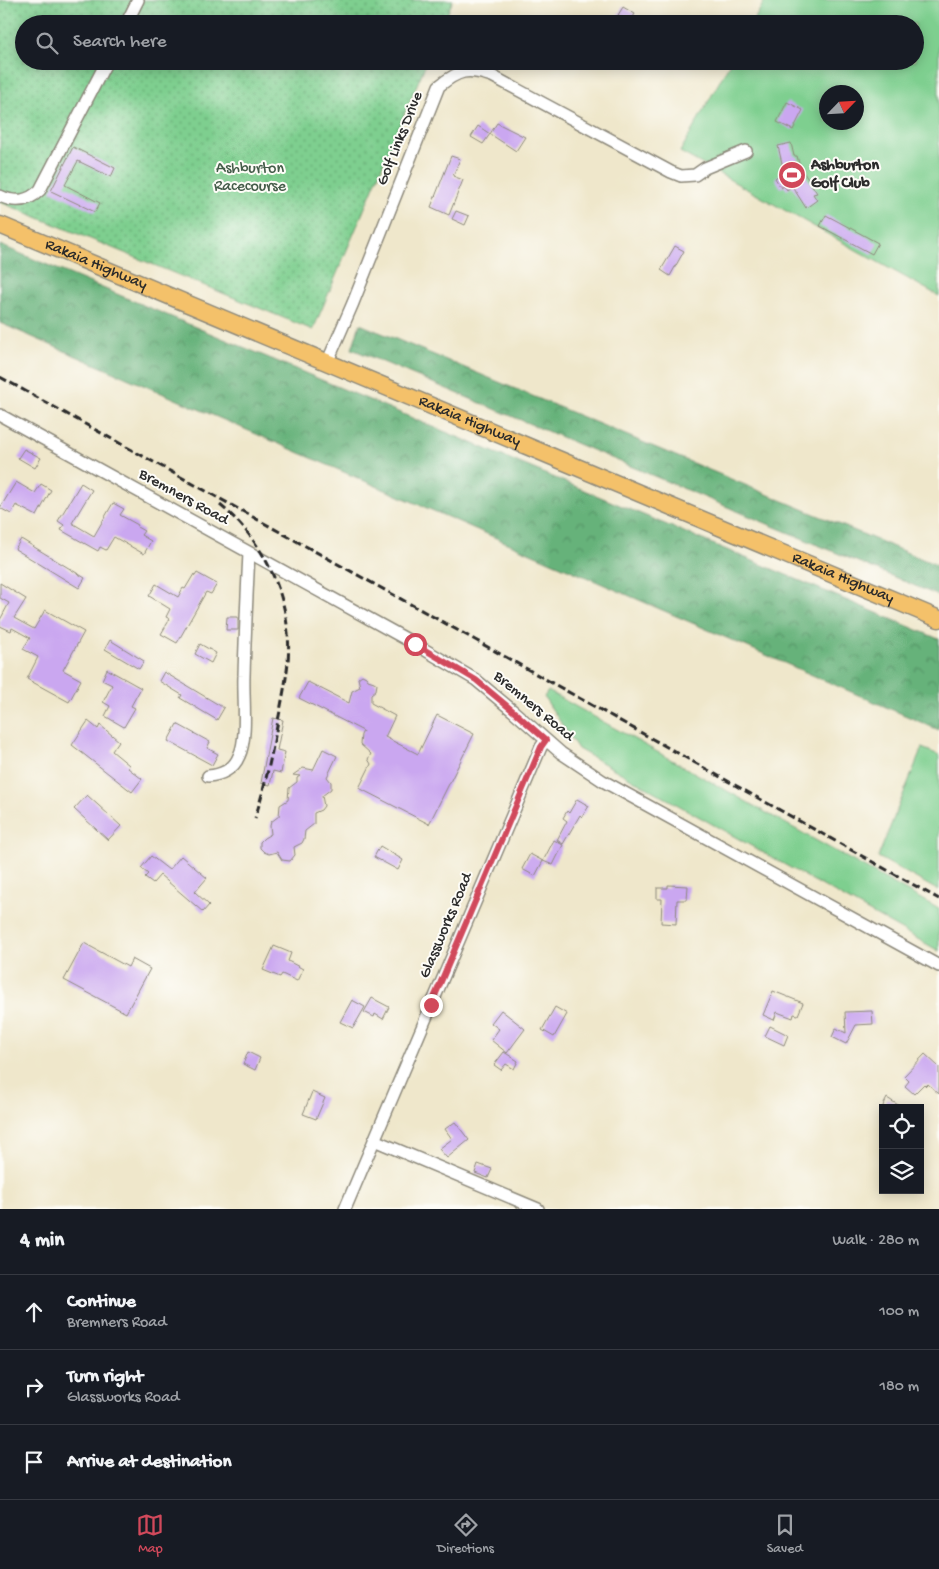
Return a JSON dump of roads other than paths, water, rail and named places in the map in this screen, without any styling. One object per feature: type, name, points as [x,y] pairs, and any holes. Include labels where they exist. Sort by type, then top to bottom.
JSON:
[{"type":"highway","name":"Rakaia Highway","points":[[0,225],[939,619]]},
{"type":"street","points":[[130,15],[138,0]]},
{"type":"street","points":[[0,196],[9,200],[24,200],[31,198],[40,190],[102,70]]},
{"type":"street","name":"Golf Links Drive","points":[[327,363],[353,303],[439,86],[453,75],[473,70],[492,76],[681,176],[695,175],[705,168],[746,151]]},
{"type":"street","name":"Bremners Road","points":[[0,415],[455,667],[476,680],[500,699],[561,752],[603,781],[939,966]]},
{"type":"street","points":[[208,776],[229,769],[239,758],[244,738],[248,553]]},
{"type":"street","name":"Glassworks Road","points":[[344,1209],[541,747],[546,740]]},
{"type":"street","points":[[374,1140],[538,1209]]},
{"type":"railway","points":[[0,377],[939,899]]},
{"type":"railway","points":[[220,505],[251,537],[263,555],[281,596],[286,618],[288,640],[286,678],[270,761],[255,818]]},
{"type":"place","name":"Ashburton Golf Club","points":[[792,175]]},
{"type":"park label","name":"Ashburton Racecourse","points":[[250,178]]}]
